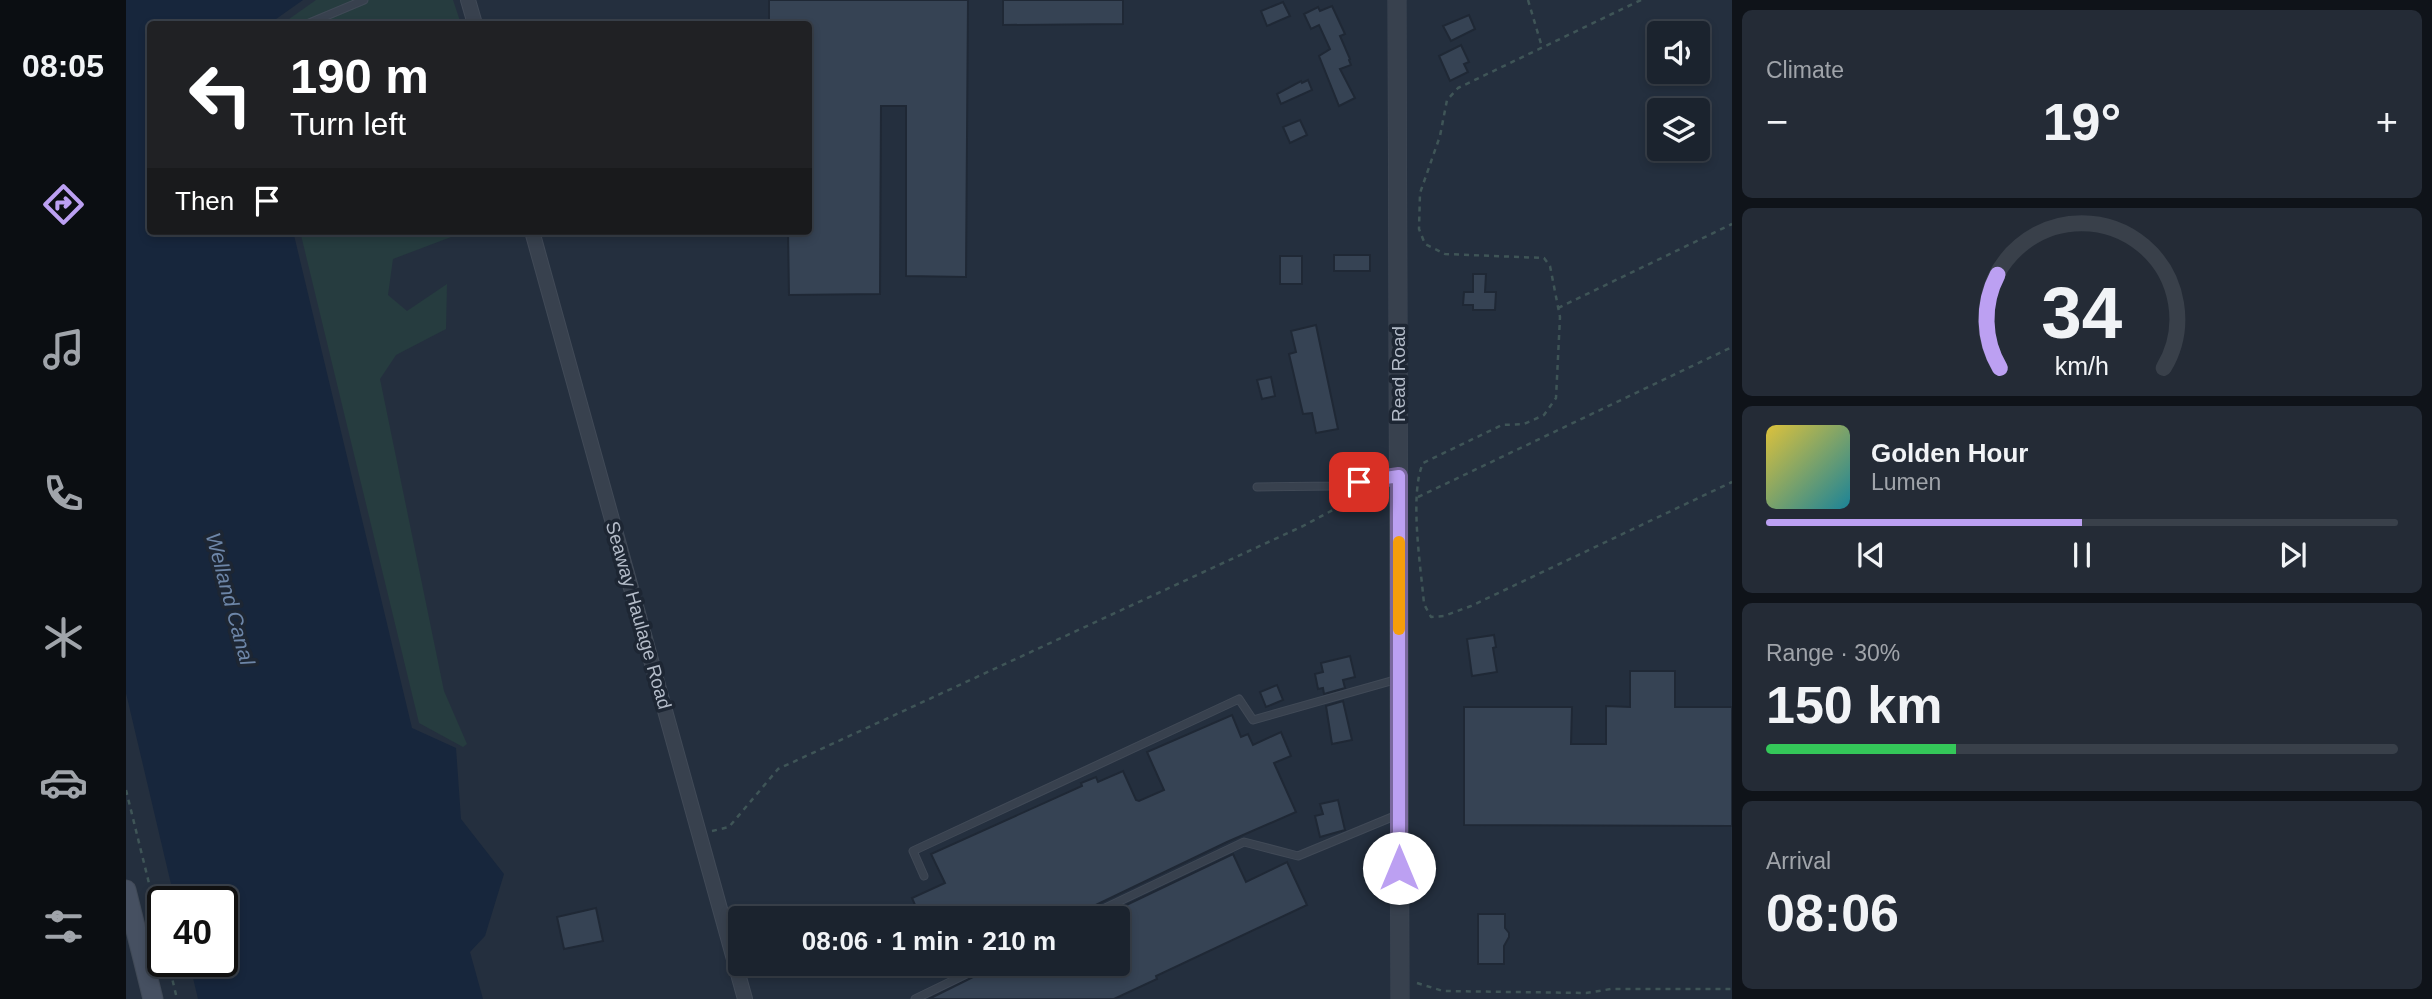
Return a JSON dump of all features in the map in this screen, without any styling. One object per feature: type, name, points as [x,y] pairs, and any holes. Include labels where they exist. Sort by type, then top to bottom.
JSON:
[{"type":"main road","points":[[126,890],[153,999]]},
{"type":"street","points":[[468,0],[474,21]]},
{"type":"street","name":"Read Road","points":[[1397,0],[1400,999]]},
{"type":"street","name":"Seaway Haulage Road","points":[[533,235],[746,999]]},
{"type":"lane","points":[[314,21],[365,0]]},
{"type":"lane","points":[[1257,487],[1335,486],[1399,476]]},
{"type":"lane","points":[[924,876],[914,851],[1239,698],[1253,720],[1399,679]]},
{"type":"lane","points":[[1109,906],[1244,842],[1298,856],[1399,814]]},
{"type":"lane","points":[[915,999],[962,976]]},
{"type":"path","points":[[1528,0],[1543,48]]},
{"type":"path","points":[[1641,0],[1458,89],[1447,100],[1440,136],[1420,193],[1419,229],[1425,244],[1445,254],[1544,258],[1550,267],[1560,317],[1556,398],[1544,415],[1524,424],[1502,425],[1423,463],[1418,474],[1418,497],[1424,604],[1431,617],[1444,616],[1471,606],[1732,482]]},
{"type":"path","points":[[1558,308],[1732,224]]},
{"type":"path","points":[[1418,497],[1732,346]]},
{"type":"path","points":[[700,834],[729,827],[778,769],[1303,526],[1346,503],[1359,482]]},
{"type":"path","points":[[126,790],[150,886]]},
{"type":"path","points":[[172,977],[177,999]]},
{"type":"path","points":[[1400,978],[1443,991],[1586,993],[1611,989],[1732,989]]},
{"type":"green space","points":[[316,0],[453,0],[460,21],[286,21]]},
{"type":"green space","points":[[301,235],[456,235],[393,259],[388,295],[407,311],[447,284],[446,329],[396,355],[380,379],[444,691],[467,744],[463,747],[419,723]]},
{"type":"water","name":"Welland Canal","points":[[126,0],[303,0],[273,21],[147,21],[147,235],[294,235],[412,728],[456,748],[461,819],[504,874],[485,936],[470,952],[483,999],[198,999],[193,977],[238,977],[238,886],[171,886],[126,693]]},
{"type":"building","points":[[769,0],[968,0],[966,277],[906,276],[906,106],[881,106],[880,294],[789,295],[788,235],[812,235],[812,21],[769,21]]},
{"type":"building","points":[[1003,0],[1123,0],[1123,24],[1003,25]]},
{"type":"building","points":[[1283,2],[1290,16],[1267,26],[1261,11]]},
{"type":"building","points":[[1332,6],[1345,34],[1340,36],[1351,65],[1340,69],[1355,98],[1339,106],[1319,56],[1330,49],[1319,25],[1311,29],[1304,14],[1318,7],[1320,11]]},
{"type":"building","points":[[1469,15],[1475,29],[1451,41],[1443,26]]},
{"type":"building","points":[[1461,45],[1469,62],[1464,64],[1468,72],[1450,81],[1439,56]]},
{"type":"building","points":[[1308,80],[1312,90],[1281,104],[1277,94]]},
{"type":"building","points":[[1300,120],[1307,135],[1290,143],[1283,127]]},
{"type":"building","points":[[1334,255],[1370,255],[1370,271],[1334,271]]},
{"type":"building","points":[[1280,256],[1302,256],[1302,284],[1280,284]]},
{"type":"building","points":[[1473,274],[1486,274],[1485,292],[1496,292],[1495,310],[1473,310],[1473,305],[1463,305],[1464,292],[1473,292]]},
{"type":"building","points":[[1316,325],[1338,429],[1316,433],[1312,413],[1303,414],[1289,354],[1296,352],[1291,331]]},
{"type":"building","points":[[1271,377],[1275,396],[1262,399],[1257,380]]},
{"type":"building","points":[[1494,635],[1497,672],[1472,676],[1467,639]]},
{"type":"building","points":[[1350,656],[1355,677],[1343,680],[1345,688],[1324,694],[1323,688],[1318,689],[1315,674],[1323,672],[1321,663]]},
{"type":"building","points":[[1630,671],[1675,671],[1675,707],[1732,707],[1732,826],[1464,825],[1464,707],[1572,707],[1571,744],[1606,744],[1606,706],[1630,707]]},
{"type":"building","points":[[1277,685],[1283,700],[1266,707],[1260,692]]},
{"type":"building","points":[[1343,701],[1352,740],[1332,744],[1326,706]]},
{"type":"building","points":[[1232,715],[1241,737],[1248,734],[1253,745],[1281,732],[1291,756],[1274,763],[1296,812],[1094,906],[915,906],[912,898],[945,883],[931,854],[1082,786],[1081,783],[1096,777],[1098,782],[1123,771],[1136,800],[1164,790],[1147,752]]},
{"type":"building","points":[[1338,800],[1345,830],[1320,837],[1315,816],[1323,814],[1320,804]]},
{"type":"building","points":[[1233,854],[1246,882],[1287,862],[1307,905],[1156,976],[1157,979],[1114,999],[929,999],[975,976],[1130,976],[1130,906],[1124,906]]},
{"type":"building","points":[[596,908],[603,941],[564,949],[557,917]]},
{"type":"building","points":[[1478,914],[1505,914],[1505,928],[1509,937],[1504,946],[1504,964],[1478,964]]},
{"type":"slow traffic","points":[[1399,542],[1399,629]]},
{"type":"route","points":[[1359,482],[1399,476],[1399,868]]}]
